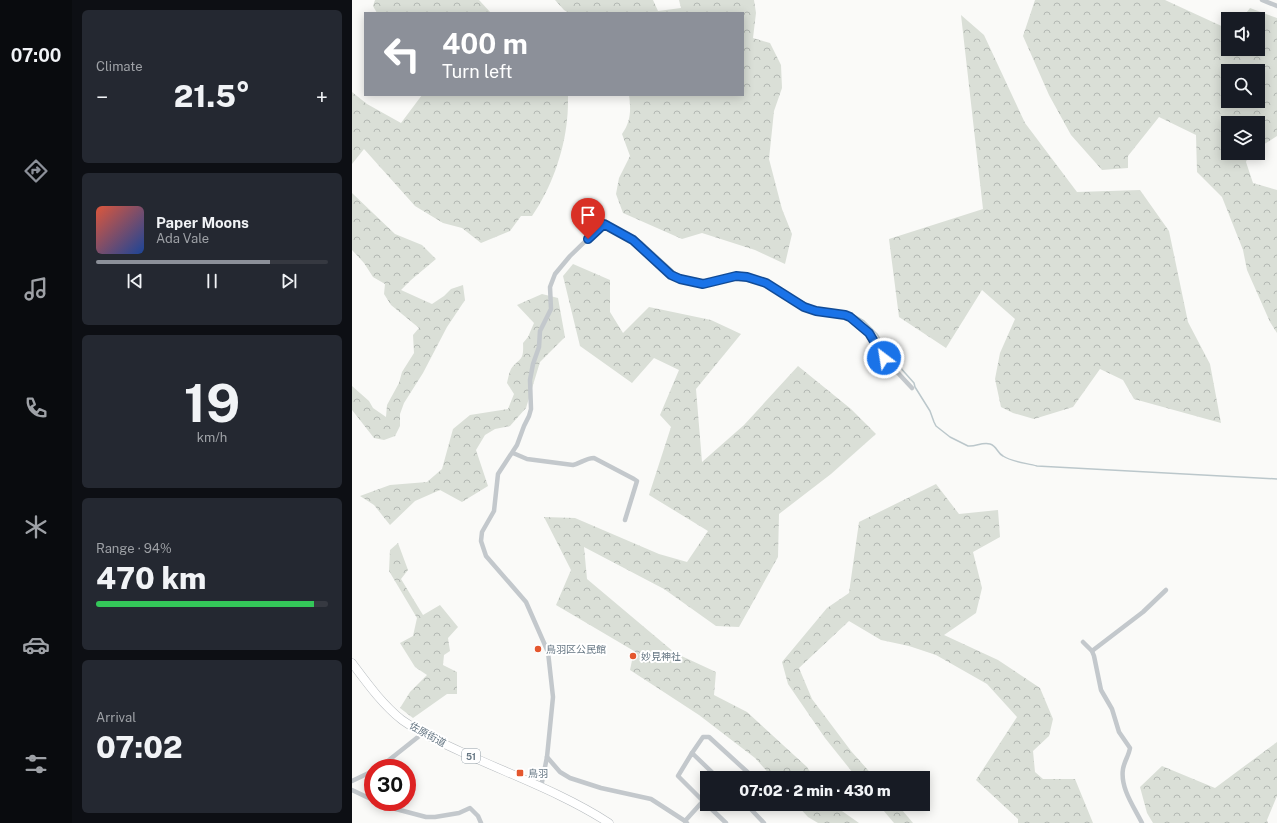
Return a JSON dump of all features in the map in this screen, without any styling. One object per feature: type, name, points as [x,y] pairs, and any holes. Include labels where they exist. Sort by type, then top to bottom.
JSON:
[{"type":"highway","name":"佐原街道","points":[[352,663],[373,691],[392,711],[411,726],[488,764],[591,811],[609,823]]},
{"type":"street","points":[[1262,0],[1277,6]]},
{"type":"street","points":[[541,787],[547,757],[553,697],[548,652],[526,602],[486,556],[481,541],[482,532],[494,511],[498,474],[518,445],[531,409],[530,380],[533,364],[539,347],[540,331],[552,309],[550,287],[555,274],[570,256],[604,224],[633,240],[671,275],[676,277],[703,284],[736,276],[747,277],[766,283],[804,307],[816,311],[850,317],[869,333],[884,358],[912,388]]},
{"type":"street","points":[[513,453],[527,459],[573,465],[588,458],[594,458],[634,479],[637,481],[625,520]]},
{"type":"street","points":[[1092,651],[1143,612],[1166,590]]},
{"type":"street","points":[[1084,642],[1092,651],[1101,690],[1112,709],[1119,732],[1130,748],[1123,770],[1124,782],[1130,800],[1142,823]]},
{"type":"street","points":[[390,759],[423,733]]},
{"type":"street","points":[[700,799],[678,776],[703,737],[709,737],[746,771]]},
{"type":"street","points":[[692,753],[711,771]]},
{"type":"street","points":[[547,757],[560,772],[570,778],[601,788],[651,799],[686,822],[700,804]]},
{"type":"street","points":[[352,780],[364,775]]},
{"type":"street","points":[[352,790],[364,796]]},
{"type":"street","points":[[403,811],[426,817],[435,817],[459,813],[470,808],[478,816],[481,823]]},
{"type":"street","points":[[713,811],[726,823]]},
{"type":"street","points":[[753,811],[764,823]]},
{"type":"green space","points":[[375,0],[479,0],[490,12],[376,12],[373,6]]},
{"type":"green space","points":[[555,0],[653,0],[658,11],[681,8],[679,0],[754,0],[756,13],[753,38],[770,43],[781,65],[782,88],[774,111],[769,159],[782,209],[792,234],[785,264],[755,250],[702,233],[682,239],[623,213],[616,194],[619,178],[630,156],[622,134],[630,115],[629,96],[744,96],[744,12],[567,12]]},
{"type":"green space","points":[[1035,0],[1165,0],[1221,26],[1221,56],[1265,56],[1265,14],[1277,18],[1277,136],[1265,144],[1265,116],[1221,116],[1221,160],[1247,160],[1253,183],[1277,190],[1277,333],[1270,322],[1247,270],[1243,250],[1222,197],[1197,172],[1196,135],[1159,117],[1128,156],[1128,168],[1102,170],[1071,135],[1049,95],[1023,36]]},
{"type":"green space","points":[[1250,8],[1261,12],[1247,12]]},
{"type":"green space","points":[[961,15],[984,35],[1025,123],[1077,192],[1140,190],[1169,231],[1188,322],[1210,364],[1221,423],[1134,399],[1123,380],[1100,369],[1073,407],[1034,419],[1013,413],[1001,407],[995,379],[1000,353],[1015,319],[982,290],[946,348],[899,317],[889,239],[983,209]]},
{"type":"green space","points":[[352,92],[367,104],[401,123],[421,96],[568,96],[568,114],[560,157],[551,182],[539,205],[532,216],[521,216],[510,231],[481,243],[462,228],[443,223],[415,206],[364,149],[352,164]]},
{"type":"green space","points":[[352,193],[395,234],[422,245],[436,259],[401,290],[432,304],[451,289],[463,285],[465,300],[447,327],[423,373],[404,403],[400,414],[400,426],[395,436],[384,440],[374,438],[352,410],[352,386],[369,401],[373,408],[386,417],[387,405],[399,383],[402,372],[414,353],[413,335],[419,328],[391,305],[384,294],[385,284],[373,277],[364,263],[352,250]]},
{"type":"green space","points":[[573,264],[610,280],[610,312],[623,333],[649,307],[711,320],[741,334],[696,389],[702,462],[744,425],[798,366],[851,409],[876,434],[831,474],[779,514],[778,557],[739,627],[716,626],[664,589],[584,547],[587,579],[675,653],[716,672],[714,695],[747,712],[810,771],[767,771],[755,758],[699,715],[630,670],[634,651],[556,605],[571,570],[544,517],[575,518],[659,554],[687,562],[708,531],[649,495],[671,427],[660,415],[679,370],[654,358],[632,383],[580,346],[563,276]]},
{"type":"green space","points":[[542,294],[558,298],[565,337],[540,362],[526,408],[510,426],[495,429],[485,435],[476,450],[488,486],[462,502],[440,490],[415,501],[390,525],[374,505],[360,496],[390,485],[427,482],[442,469],[453,429],[470,415],[508,409],[514,394],[507,383],[509,374],[514,365],[521,359],[523,353],[523,343],[528,337],[534,323],[517,305]]},
{"type":"green space","points":[[936,484],[959,514],[998,510],[1000,537],[973,552],[982,588],[976,613],[944,635],[998,660],[1040,688],[1053,719],[1049,736],[1033,751],[1035,772],[1043,779],[1075,779],[1093,823],[1018,823],[1018,819],[976,780],[1017,717],[987,684],[936,655],[909,646],[881,640],[849,621],[799,668],[812,699],[851,751],[869,771],[851,771],[825,738],[788,684],[782,662],[827,608],[849,593],[859,522]]},
{"type":"green space","points":[[398,543],[408,570],[401,579],[423,615],[440,605],[458,627],[448,638],[450,651],[444,655],[443,665],[457,672],[457,694],[447,694],[413,718],[400,708],[410,692],[427,675],[415,667],[400,643],[413,636],[417,618],[389,571],[390,550]]},
{"type":"green space","points":[[1277,742],[1277,796],[1267,820],[1268,823],[1153,823],[1147,813],[1140,787],[1162,766],[1215,788]]},
{"type":"green space","points":[[802,811],[842,811],[859,823],[818,823],[808,817]]},
{"type":"green space","points":[[884,811],[903,811],[913,823],[894,823]]},
{"type":"waterway","points":[[612,224],[642,242],[677,274],[690,279]]},
{"type":"waterway","points":[[767,282],[777,286],[784,292]]},
{"type":"waterway","points":[[791,296],[818,309]]},
{"type":"waterway","points":[[836,311],[852,314],[864,321],[877,334],[890,356],[914,383],[930,411],[936,426],[950,437],[968,446],[990,444],[994,446],[1001,455],[1007,458],[1037,466],[1277,479]]},
{"type":"place","name":"鳥羽区公民館","points":[[538,649]]},
{"type":"place","name":"妙見神社","points":[[633,656]]},
{"type":"place","name":"鳥羽","points":[[520,773]]},
{"type":"route","points":[[588,239],[604,224],[633,240],[671,275],[676,277],[703,284],[736,276],[743,276],[766,283],[778,292],[804,307],[816,311],[845,315],[855,320],[872,336],[884,358]]}]
